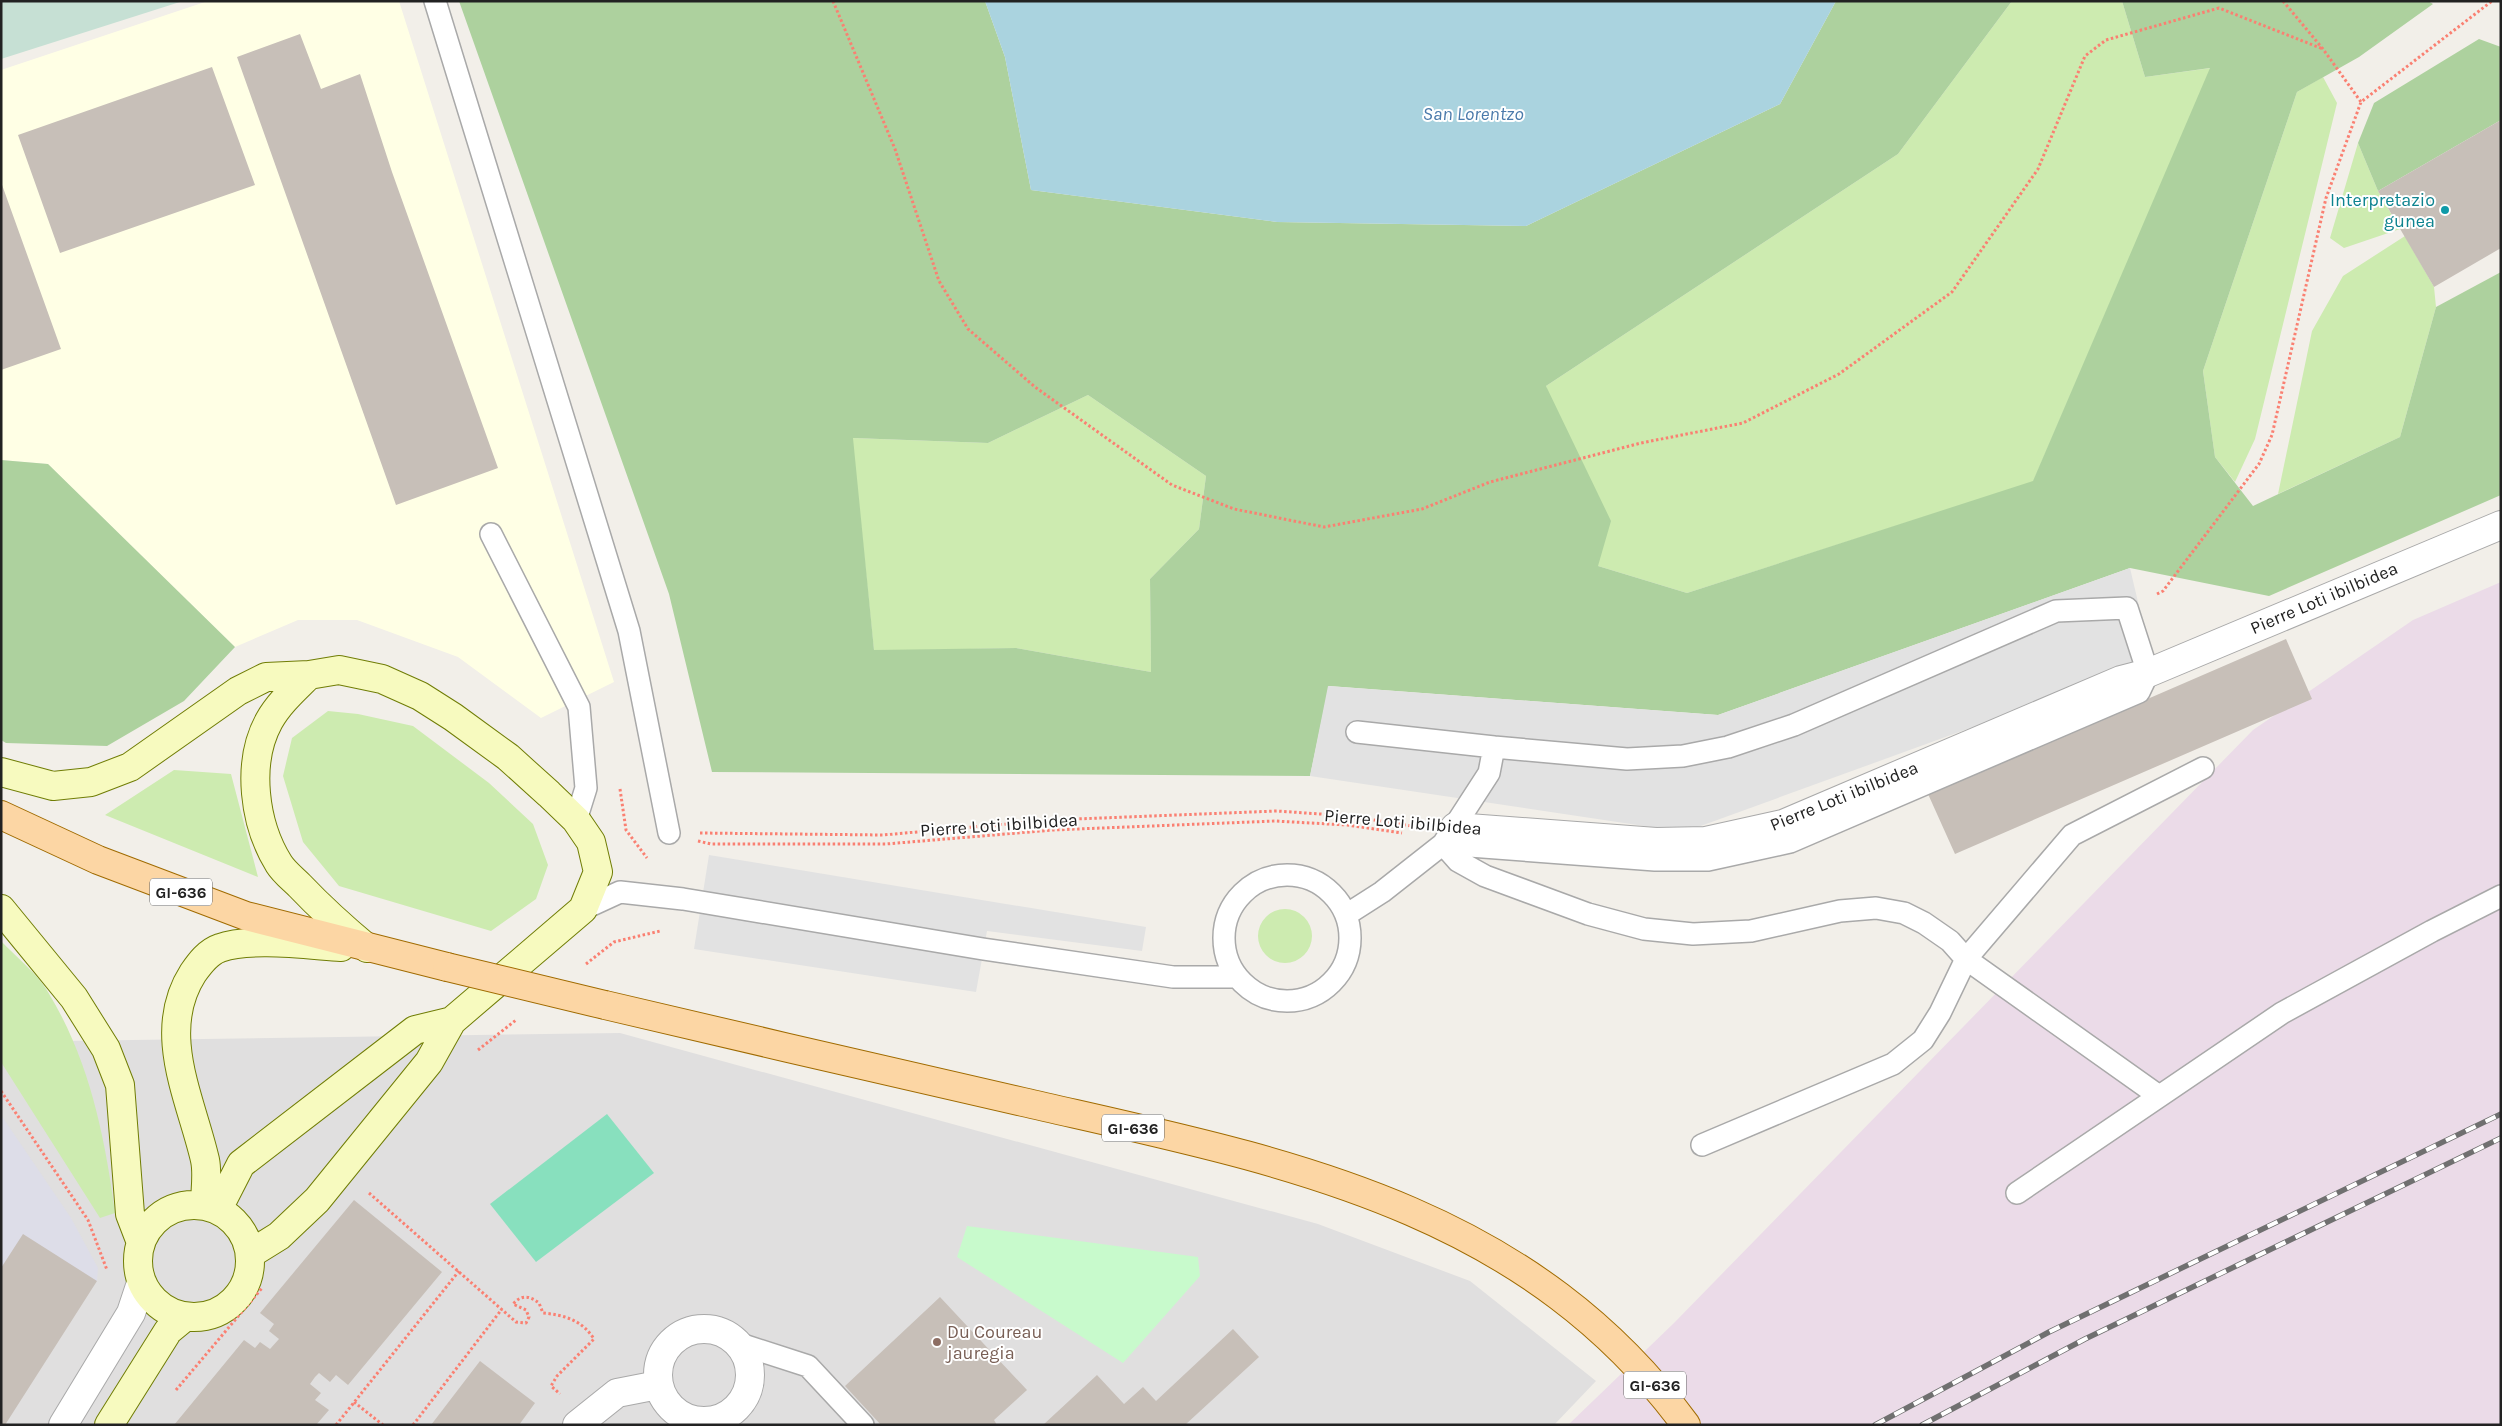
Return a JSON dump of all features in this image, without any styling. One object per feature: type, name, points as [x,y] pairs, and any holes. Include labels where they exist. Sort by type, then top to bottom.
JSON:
[{"type":"main road","name":"GI-636","points":[[1,815],[98,860],[246,916],[367,948],[605,1006],[1168,1136],[1344,1184],[1402,1206],[1469,1237],[1533,1276],[1620,1348],[1644,1373],[1686,1425]]},
{"type":"street","name":"Pierre Loti ibilbidea","points":[[1449,836],[1656,842],[1716,839],[1783,824],[2121,680],[2148,673],[2501,525]]},
{"type":"street","points":[[1,772],[53,786],[91,782],[130,767],[238,691],[266,678],[309,675],[339,670],[382,679],[420,696],[453,717],[508,757],[576,820],[591,842],[598,872],[583,909],[452,1022],[429,1062],[317,1200],[279,1236],[250,1254]]},
{"type":"street","points":[[309,675],[287,697],[269,721],[259,746],[255,788],[263,827],[279,864],[327,914],[367,948]]},
{"type":"street","points":[[1,908],[74,998],[106,1049],[120,1086],[130,1214],[140,1240]]},
{"type":"street","points":[[211,1207],[205,1162],[176,1052],[177,1019],[185,985],[201,960],[220,948],[259,942],[367,948]]},
{"type":"street","points":[[211,1207],[241,1164],[414,1030],[452,1022]]},
{"type":"street","points":[[185,1205],[211,1207],[240,1227],[247,1240],[250,1254],[249,1275],[240,1294],[226,1308],[206,1317],[185,1317],[158,1306],[141,1283],[137,1262],[140,1240],[151,1223],[166,1211],[185,1205]]},
{"type":"street","points":[[63,1425],[131,1313],[141,1283]]},
{"type":"street","points":[[109,1425],[168,1331],[185,1317]]},
{"type":"street","points":[[698,1328],[714,1328],[728,1334],[740,1344],[751,1372],[749,1388],[742,1402],[732,1413],[718,1420],[702,1421],[687,1418],[681,1415],[664,1399],[658,1385],[657,1369],[661,1355],[671,1342],[683,1333],[698,1328]]},
{"type":"street","points":[[577,1425],[617,1393],[658,1385]]},
{"type":"lane","points":[[435,1],[629,631],[669,833]]},
{"type":"lane","points":[[491,534],[579,707],[586,788],[576,820]]},
{"type":"lane","points":[[1357,732],[1628,759],[1683,756],[1728,747],[1794,725],[2056,611],[2127,608],[2148,673]]},
{"type":"lane","points":[[1346,915],[1382,892],[1449,836],[1489,773],[1494,747]]},
{"type":"lane","points":[[1702,1145],[1893,1064],[1923,1040],[1940,1013],[1966,959],[2072,835],[2203,768]]},
{"type":"lane","points":[[1449,836],[1458,861],[1485,876],[1588,914],[1644,929],[1693,934],[1751,931],[1840,911],[1876,908],[1904,913],[1924,923],[1950,941],[1966,959],[2159,1096]]},
{"type":"lane","points":[[1277,876],[1298,876],[1318,884],[1335,898],[1346,915],[1350,934],[1348,954],[1340,972],[1327,987],[1310,997],[1290,1001],[1270,999],[1252,990],[1237,976],[1227,958],[1225,943],[1228,915],[1239,896],[1256,884],[1277,876]]},
{"type":"lane","points":[[583,909],[620,892],[683,899],[983,949],[1173,977],[1237,976]]},
{"type":"lane","points":[[2016,1193],[2282,1013],[2432,930],[2501,896]]},
{"type":"lane","points":[[740,1344],[808,1366],[863,1425]]},
{"type":"path","points":[[833,1],[895,149],[939,281],[968,329],[1035,387],[1172,485],[1234,509],[1324,527],[1422,509],[1490,482],[1641,443],[1743,423],[1839,374],[1952,292],[2038,169],[2085,56],[2106,40],[2220,8],[2324,49]]},
{"type":"path","points":[[2283,1],[2324,49],[2361,102]]},
{"type":"path","points":[[2127,608],[2163,591],[2260,464],[2272,435],[2326,198],[2361,102],[2492,1]]},
{"type":"path","name":"Pierre Loti ibilbidea","points":[[626,830],[669,833],[883,835],[1051,820],[1277,811],[1349,816],[1410,826],[1449,836]]},
{"type":"path","points":[[1,1091],[88,1220],[104,1262]]},
{"type":"path","points":[[366,1190],[516,1322],[526,1323],[529,1317],[528,1313],[513,1304],[520,1297],[530,1298],[539,1303],[543,1313],[576,1320],[590,1332],[594,1339],[557,1376],[551,1386]]},
{"type":"path","points":[[336,1425],[459,1271]]},
{"type":"path","points":[[413,1425],[502,1309]]},
{"type":"path","points":[[354,1402],[383,1425]]},
{"type":"shaded area","points":[[1,1],[183,1],[1,59]]},
{"type":"shaded area","points":[[208,1],[399,1],[614,682],[541,718],[458,657],[357,620],[298,620],[235,647],[48,464],[1,460],[1,70]]},
{"type":"shaded area","points":[[2130,568],[2152,662],[1684,832],[1310,776],[1328,686],[1718,715]]},
{"type":"shaded area","points":[[2501,582],[2501,1425],[1568,1425],[1674,1323],[2253,730],[2413,620]]},
{"type":"shaded area","points":[[709,855],[1146,927],[1142,951],[987,931],[976,992],[694,949]]},
{"type":"shaded area","points":[[1,1007],[62,1041],[620,1033],[1318,1224],[1470,1281],[1596,1381],[1554,1425],[1,1425]]},
{"type":"shaded area","points":[[1,1115],[71,1218],[98,1268],[97,1281],[1,1268]]},
{"type":"green space","points":[[459,1],[985,1],[1005,57],[1031,190],[1277,222],[1526,226],[1780,104],[1836,1],[2012,1],[1898,154],[1546,386],[1611,521],[1598,566],[1687,593],[2033,481],[2210,68],[2145,77],[2122,1],[2428,1],[2433,4],[2359,57],[2297,92],[2203,371],[2215,457],[2253,506],[2400,437],[2436,307],[2501,272],[2501,495],[2269,596],[2130,568],[1718,715],[1329,686],[1310,776],[712,772],[669,594]],"holes":[[[1088,395],[1206,476],[1199,529],[1150,579],[1151,672],[1016,648],[874,650],[853,438],[988,443]]]},
{"type":"green space","points":[[2012,1],[2122,1],[2145,77],[2211,68],[2033,482],[1687,593],[1598,566],[1546,386],[1898,154]]},
{"type":"green space","points":[[2479,39],[2501,47],[2501,120],[2378,191],[2358,143],[2374,103]]},
{"type":"green space","points":[[2323,77],[2337,103],[2255,439],[2235,482],[2215,457],[2203,371],[2297,92]]},
{"type":"green space","points":[[2358,143],[2378,191],[2400,229],[2344,248],[2330,238]]},
{"type":"green space","points":[[2405,236],[2434,287],[2436,307],[2400,437],[2278,494],[2312,331],[2343,276]]},
{"type":"green space","points":[[1088,395],[1206,476],[1199,529],[1150,579],[1151,672],[1016,648],[874,651],[852,438],[988,443]]},
{"type":"green space","points":[[1,460],[48,464],[235,647],[184,701],[107,746],[6,743],[1,740]]},
{"type":"green space","points":[[328,711],[358,714],[413,726],[489,783],[533,824],[548,865],[536,899],[491,931],[339,886],[303,842],[283,776],[292,738]]},
{"type":"green space","points":[[174,770],[231,774],[258,877],[105,815]]},
{"type":"green space","points":[[1280,909],[1290,909],[1300,913],[1308,921],[1312,936],[1308,951],[1300,959],[1290,963],[1280,963],[1270,959],[1262,951],[1258,941],[1258,931],[1262,921],[1270,913]]},
{"type":"green space","points":[[1,941],[32,972],[48,992],[74,1044],[85,1071],[100,1127],[115,1213],[100,1218],[1,1062]]},
{"type":"green space","points":[[607,1114],[654,1173],[536,1262],[490,1204]]},
{"type":"green space","points":[[967,1226],[1198,1257],[1200,1276],[1123,1363],[957,1257]]},
{"type":"water","name":"San Lorentzo","points":[[985,1],[1836,1],[1780,104],[1526,226],[1277,222],[1031,190],[1005,57]]},
{"type":"building","points":[[300,34],[321,89],[360,74],[392,172],[498,468],[396,505],[237,57]]},
{"type":"building","points":[[212,67],[255,185],[60,253],[18,135]]},
{"type":"building","name":"Interpretazio gunea","points":[[2501,120],[2501,248],[2434,287],[2378,191]]},
{"type":"building","points":[[1,182],[61,349],[1,370]]},
{"type":"building","points":[[2286,639],[2312,699],[1955,854],[1928,794]]},
{"type":"building","points":[[354,1200],[442,1272],[348,1385],[336,1375],[330,1382],[319,1373],[315,1377],[310,1384],[321,1393],[315,1400],[329,1410],[316,1425],[174,1425],[244,1340],[255,1348],[260,1342],[270,1349],[279,1339],[269,1331],[274,1324],[260,1313]]},
{"type":"building","points":[[23,1234],[97,1281],[5,1425],[1,1425],[1,1268]]},
{"type":"building","name":"Du Coureau jauregia","points":[[940,1297],[1027,1390],[994,1420],[997,1425],[881,1425],[845,1386]]},
{"type":"building","points":[[1233,1329],[1259,1357],[1185,1425],[1043,1425],[1097,1375],[1124,1404],[1143,1387],[1156,1401]]},
{"type":"building","points":[[480,1361],[535,1403],[519,1425],[431,1425]]},
{"type":"railway","points":[[1875,1425],[2049,1332],[2501,1114]]},
{"type":"railway","points":[[1922,1425],[2085,1339],[2501,1138]]},
{"type":"place","name":"Interpretazio gunea","points":[[2445,210]]},
{"type":"place","name":"Du Coureau jauregia","points":[[937,1342]]}]
